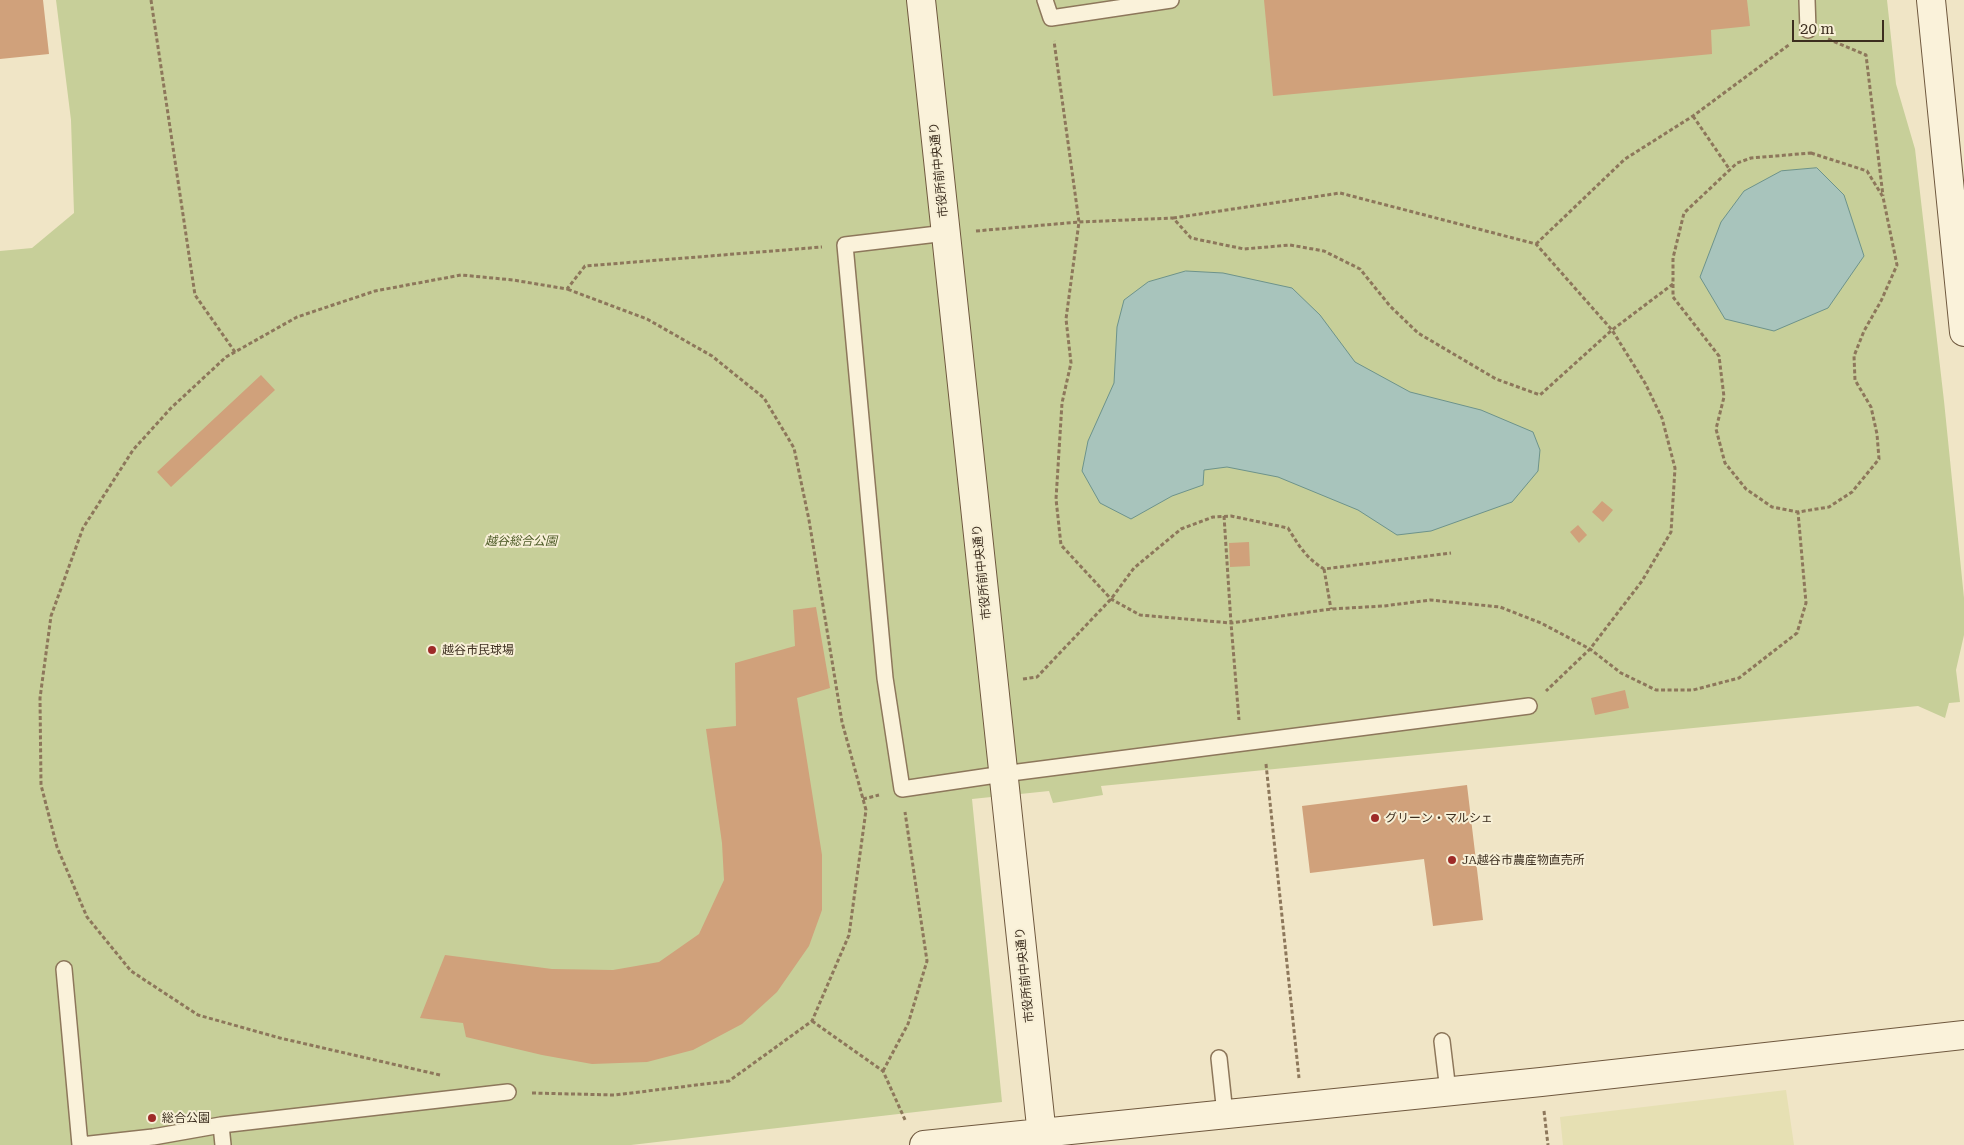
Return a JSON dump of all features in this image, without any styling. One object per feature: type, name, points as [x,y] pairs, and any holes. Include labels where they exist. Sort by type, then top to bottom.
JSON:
[{"type":"street","name":"市役所前中央通り","points":[[920,0],[1042,1139]]},
{"type":"street","points":[[1932,0],[1964,332]]},
{"type":"street","points":[[917,1137],[1042,1139],[1226,1114],[1964,1035]]},
{"type":"lane","points":[[1045,0],[1050,18],[1171,0]]},
{"type":"lane","points":[[1807,0],[1808,30]]},
{"type":"lane","points":[[946,233],[845,245],[885,678],[902,789],[1172,746],[1242,744],[1311,729],[1529,706]]},
{"type":"lane","points":[[64,969],[81,1145],[153,1137],[222,1125],[508,1092]]},
{"type":"lane","points":[[1442,1041],[1448,1091]]},
{"type":"lane","points":[[1219,1058],[1226,1114]]},
{"type":"lane","points":[[222,1125],[223,1145]]},
{"type":"path","points":[[151,0],[195,295],[235,352]]},
{"type":"path","points":[[1050,18],[1079,222],[1066,318],[1071,363],[1062,403],[1056,499],[1061,545],[1111,599],[1140,615],[1231,623],[1331,609],[1384,606],[1430,600],[1500,607],[1541,623],[1590,648],[1620,673],[1656,690],[1693,690],[1739,678],[1797,633],[1806,603],[1798,512]]},
{"type":"path","points":[[1536,244],[1626,159],[1693,116],[1808,30],[1866,55],[1883,197],[1897,265],[1881,301],[1864,331],[1854,356],[1855,380],[1872,407],[1879,459],[1852,492],[1829,507],[1798,512],[1772,507],[1752,494],[1725,463],[1716,429],[1724,397],[1719,356],[1673,297],[1673,258],[1684,213],[1737,163],[1751,158],[1810,153],[1867,172],[1883,197]]},
{"type":"path","points":[[1693,116],[1730,170]]},
{"type":"path","points":[[946,233],[1079,222],[1173,218],[1340,193],[1536,244],[1612,330],[1645,383],[1662,418],[1675,468],[1671,532],[1642,581],[1590,648],[1529,706]]},
{"type":"path","points":[[1173,218],[1191,238],[1244,249],[1290,245],[1324,251],[1360,269],[1390,306],[1418,333],[1496,379],[1540,395],[1612,330],[1673,284]]},
{"type":"path","points":[[566,289],[586,266],[845,245]]},
{"type":"path","points":[[441,1075],[280,1038],[198,1015],[131,971],[87,917],[57,847],[41,785],[40,698],[51,616],[83,528],[133,450],[171,408],[226,357],[297,317],[375,291],[461,275],[513,280],[566,289],[647,319],[712,356],[764,398],[794,448],[809,520],[842,722],[866,810],[850,935],[812,1021],[729,1081],[615,1094],[508,1092]]},
{"type":"path","points":[[1224,516],[1242,744]]},
{"type":"path","points":[[994,684],[1037,677],[1111,599],[1134,568],[1181,529],[1212,517],[1231,516],[1288,528],[1310,561],[1324,569],[1451,553]]},
{"type":"path","points":[[1324,569],[1331,609]]},
{"type":"path","points":[[1264,740],[1302,1106]]},
{"type":"path","points":[[882,1071],[908,1024],[927,961],[902,789]]},
{"type":"path","points":[[812,1021],[882,1071],[917,1137]]},
{"type":"shaded area","points":[[1786,1090],[1794,1145],[1563,1145],[1560,1117]]},
{"type":"green space","name":"越谷総合公園","points":[[56,0],[1887,0],[1896,84],[1915,149],[1944,401],[1964,598],[1964,635],[1956,670],[1960,702],[1949,703],[1945,718],[1918,706],[1101,786],[1103,795],[1053,803],[1049,791],[972,799],[1002,1102],[631,1145],[0,1145],[0,251],[32,248],[74,213],[71,120]]},
{"type":"water","points":[[1817,168],[1844,195],[1864,256],[1828,308],[1774,331],[1725,319],[1700,277],[1721,222],[1744,191],[1781,171]]},
{"type":"water","points":[[1186,271],[1223,273],[1292,288],[1320,315],[1355,362],[1410,392],[1481,410],[1533,432],[1540,450],[1538,471],[1512,502],[1431,531],[1397,535],[1358,510],[1278,477],[1227,467],[1204,470],[1203,485],[1172,496],[1131,519],[1100,503],[1082,471],[1088,441],[1114,383],[1117,327],[1124,300],[1148,282]]},
{"type":"building","points":[[0,0],[43,0],[49,54],[0,59]]},
{"type":"building","points":[[1264,0],[1747,0],[1750,26],[1711,30],[1712,54],[1273,96]]},
{"type":"building","points":[[261,375],[275,390],[171,487],[157,472]]},
{"type":"building","points":[[1602,501],[1613,510],[1603,522],[1592,512]]},
{"type":"building","points":[[1578,525],[1587,535],[1579,543],[1570,532]]},
{"type":"building","points":[[1249,542],[1250,566],[1230,567],[1229,543]]},
{"type":"building","points":[[816,607],[830,688],[797,698],[822,855],[822,910],[809,946],[777,992],[742,1024],[693,1050],[647,1062],[592,1064],[542,1055],[466,1037],[463,1023],[420,1018],[445,955],[552,969],[613,970],[659,962],[699,934],[724,880],[722,843],[706,729],[736,726],[735,663],[795,646],[793,610]]},
{"type":"building","points":[[1625,690],[1629,708],[1595,715],[1591,698]]},
{"type":"building","points":[[1467,785],[1483,920],[1433,926],[1424,859],[1310,873],[1302,806]]},
{"type":"place","name":"越谷市民球場","points":[[432,650]]},
{"type":"place","name":"グリーン・マルシェ","points":[[1375,818]]},
{"type":"place","name":"JA越谷市農産物直売所","points":[[1452,860]]},
{"type":"place","name":"総合公園","points":[[152,1118]]}]
